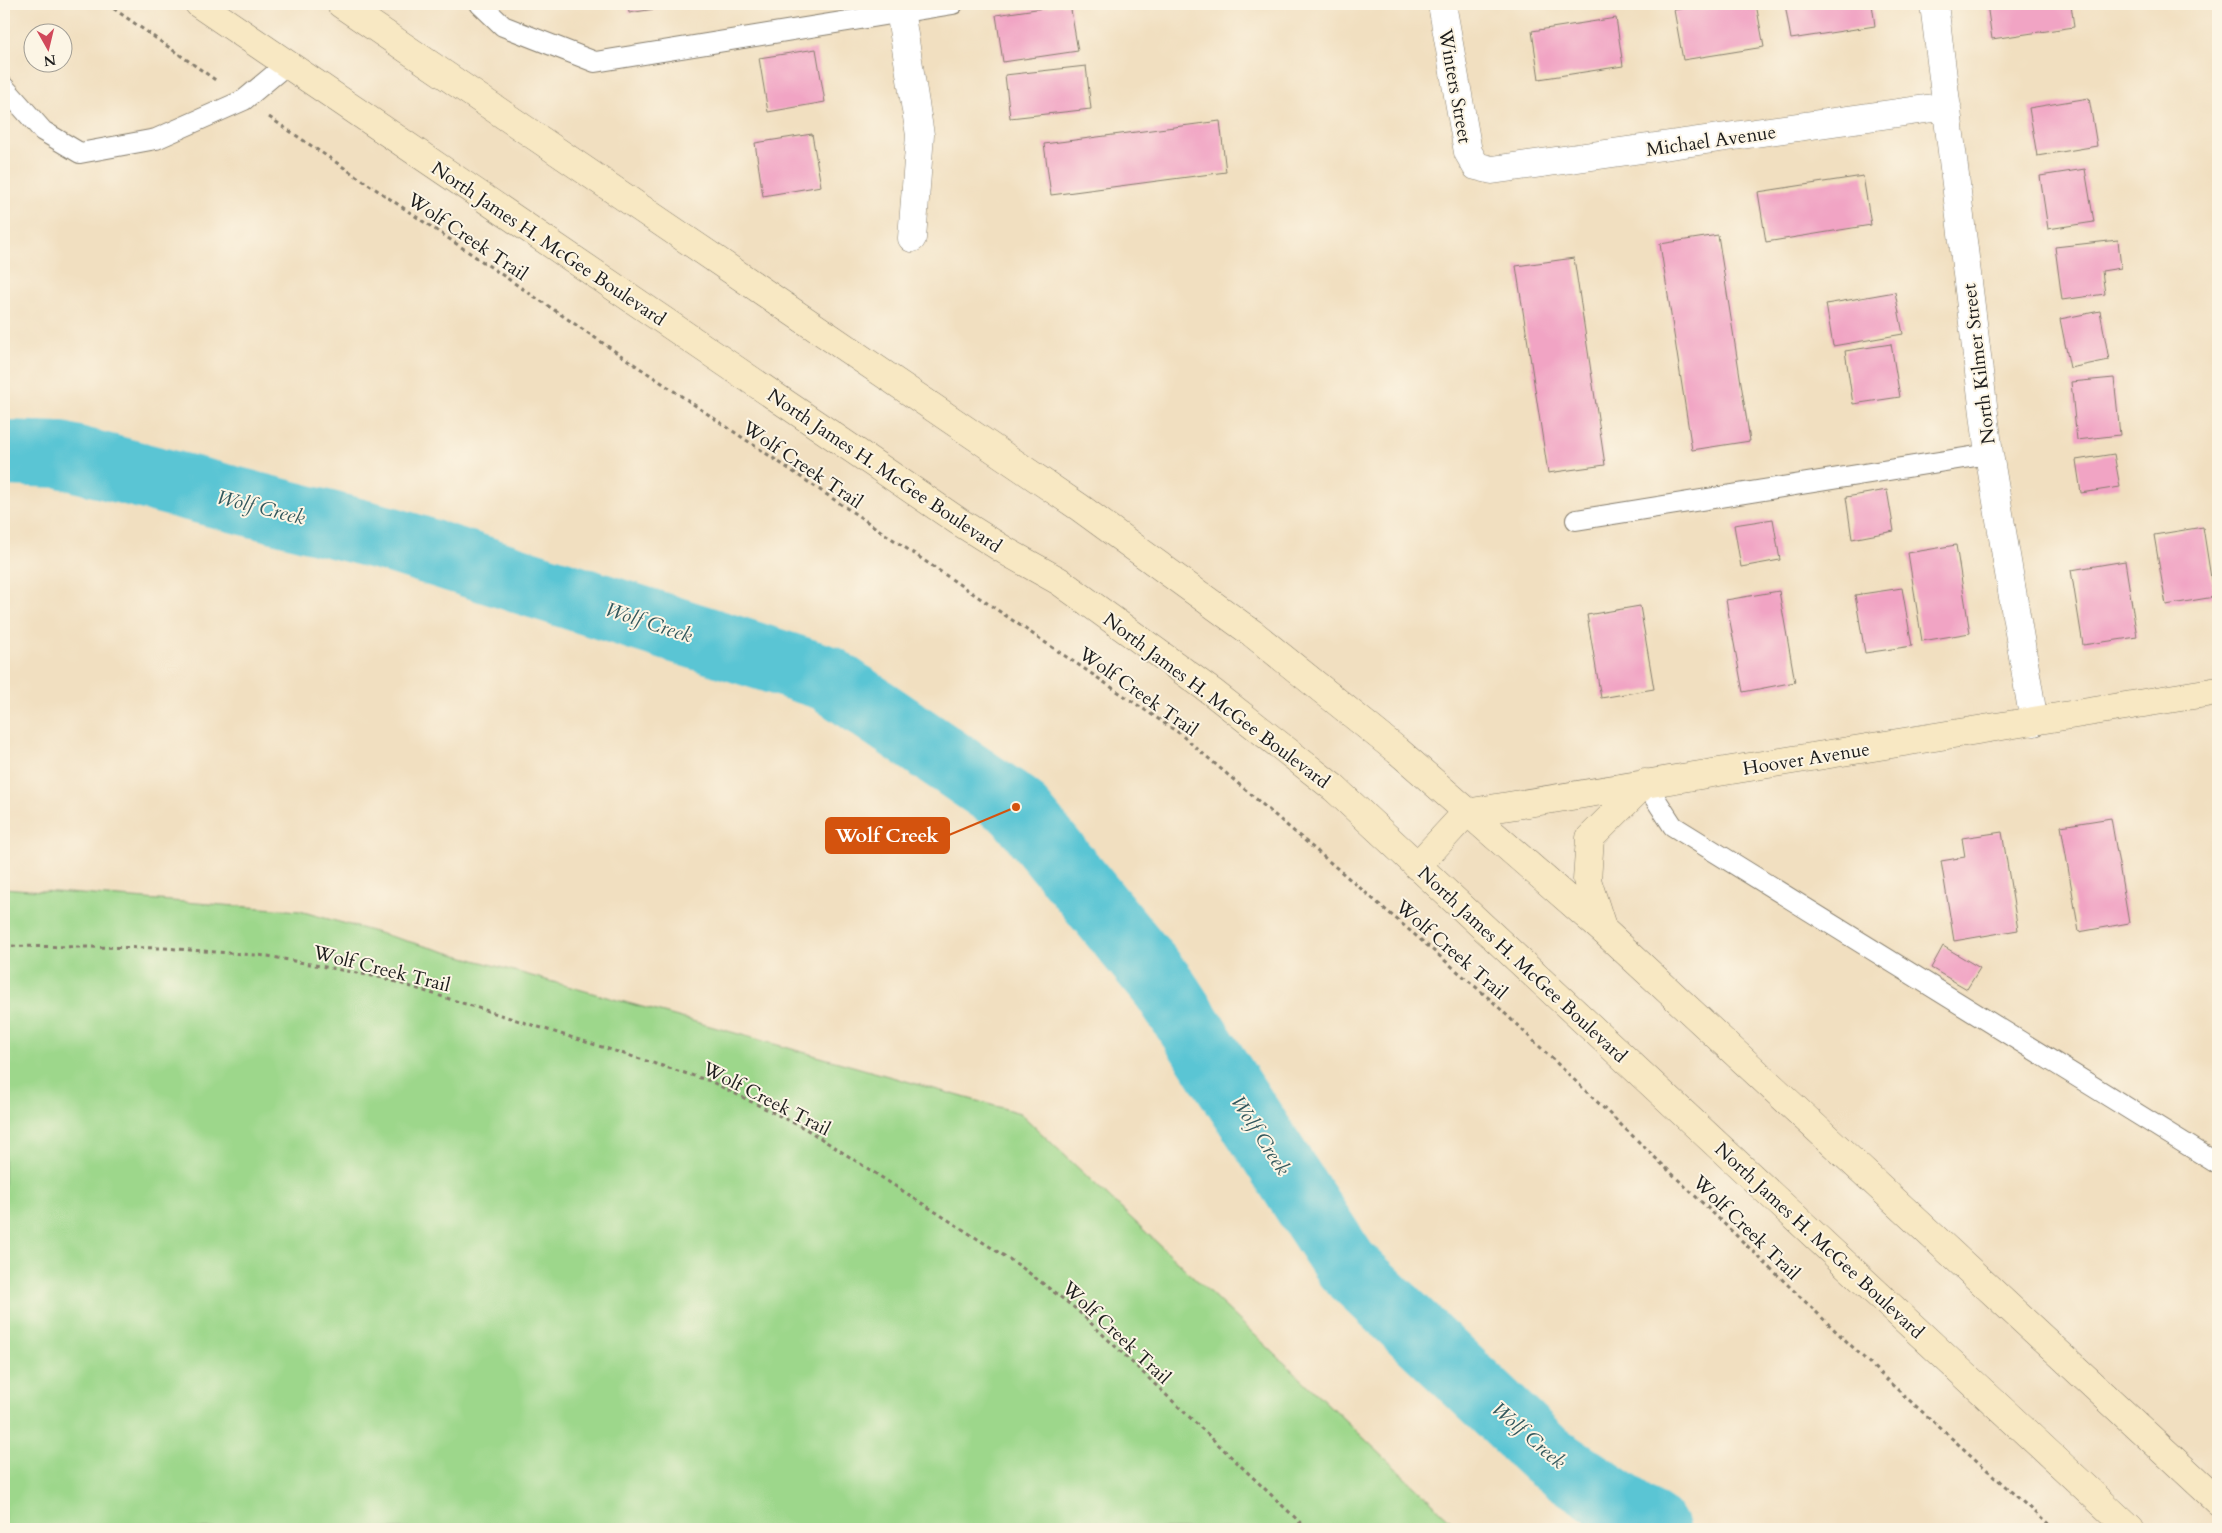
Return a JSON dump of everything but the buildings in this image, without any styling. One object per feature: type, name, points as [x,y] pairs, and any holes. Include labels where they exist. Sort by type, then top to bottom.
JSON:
[{"type":"main road","name":"North James H. McGee Boulevard","points":[[199,4],[958,522],[1059,581],[1212,692],[1334,788],[2130,1529]]},
{"type":"main road","points":[[351,8],[1079,507],[1252,633],[1398,751],[1466,813],[1604,931],[2218,1501]]},
{"type":"main road","name":"Hoover Avenue","points":[[1466,813],[2218,692]]},
{"type":"main road","points":[[1604,931],[1587,880],[1590,838],[1644,783]]},
{"type":"main road","points":[[1417,866],[1466,813]]},
{"type":"street","name":"Winters Street","points":[[1442,4],[1468,152],[1476,166]]},
{"type":"street","name":"North Kilmer Street","points":[[1934,4],[1989,454],[2034,722]]},
{"type":"street","points":[[900,8],[920,135],[912,238]]},
{"type":"street","name":"Michael Avenue","points":[[1476,166],[1492,170],[1947,106]]},
{"type":"lane","points":[[480,4],[503,26],[594,62],[900,8],[953,4]]},
{"type":"lane","points":[[4,87],[43,131],[80,153],[156,139],[244,100],[287,64]]},
{"type":"lane","points":[[1576,520],[1989,454]]},
{"type":"lane","points":[[1644,783],[1673,826],[2218,1164]]},
{"type":"path","name":"Wolf Creek Trail","points":[[107,4],[244,100],[1179,733],[1490,1000],[1889,1382],[2052,1529]]},
{"type":"path","name":"Wolf Creek Trail","points":[[4,946],[164,948],[268,956],[383,978],[710,1081],[806,1129],[1020,1266],[1076,1308],[1307,1529]]},
{"type":"green space","points":[[4,888],[300,911],[1020,1113],[1460,1529],[4,1529]]},
{"type":"waterway","name":"Wolf Creek","points":[[4,453],[61,455],[392,540],[827,678],[1016,807],[1164,987],[1346,1265],[1547,1456],[1656,1529]]},
{"type":"place","name":"Wolf Creek","points":[[1016,807]]}]
